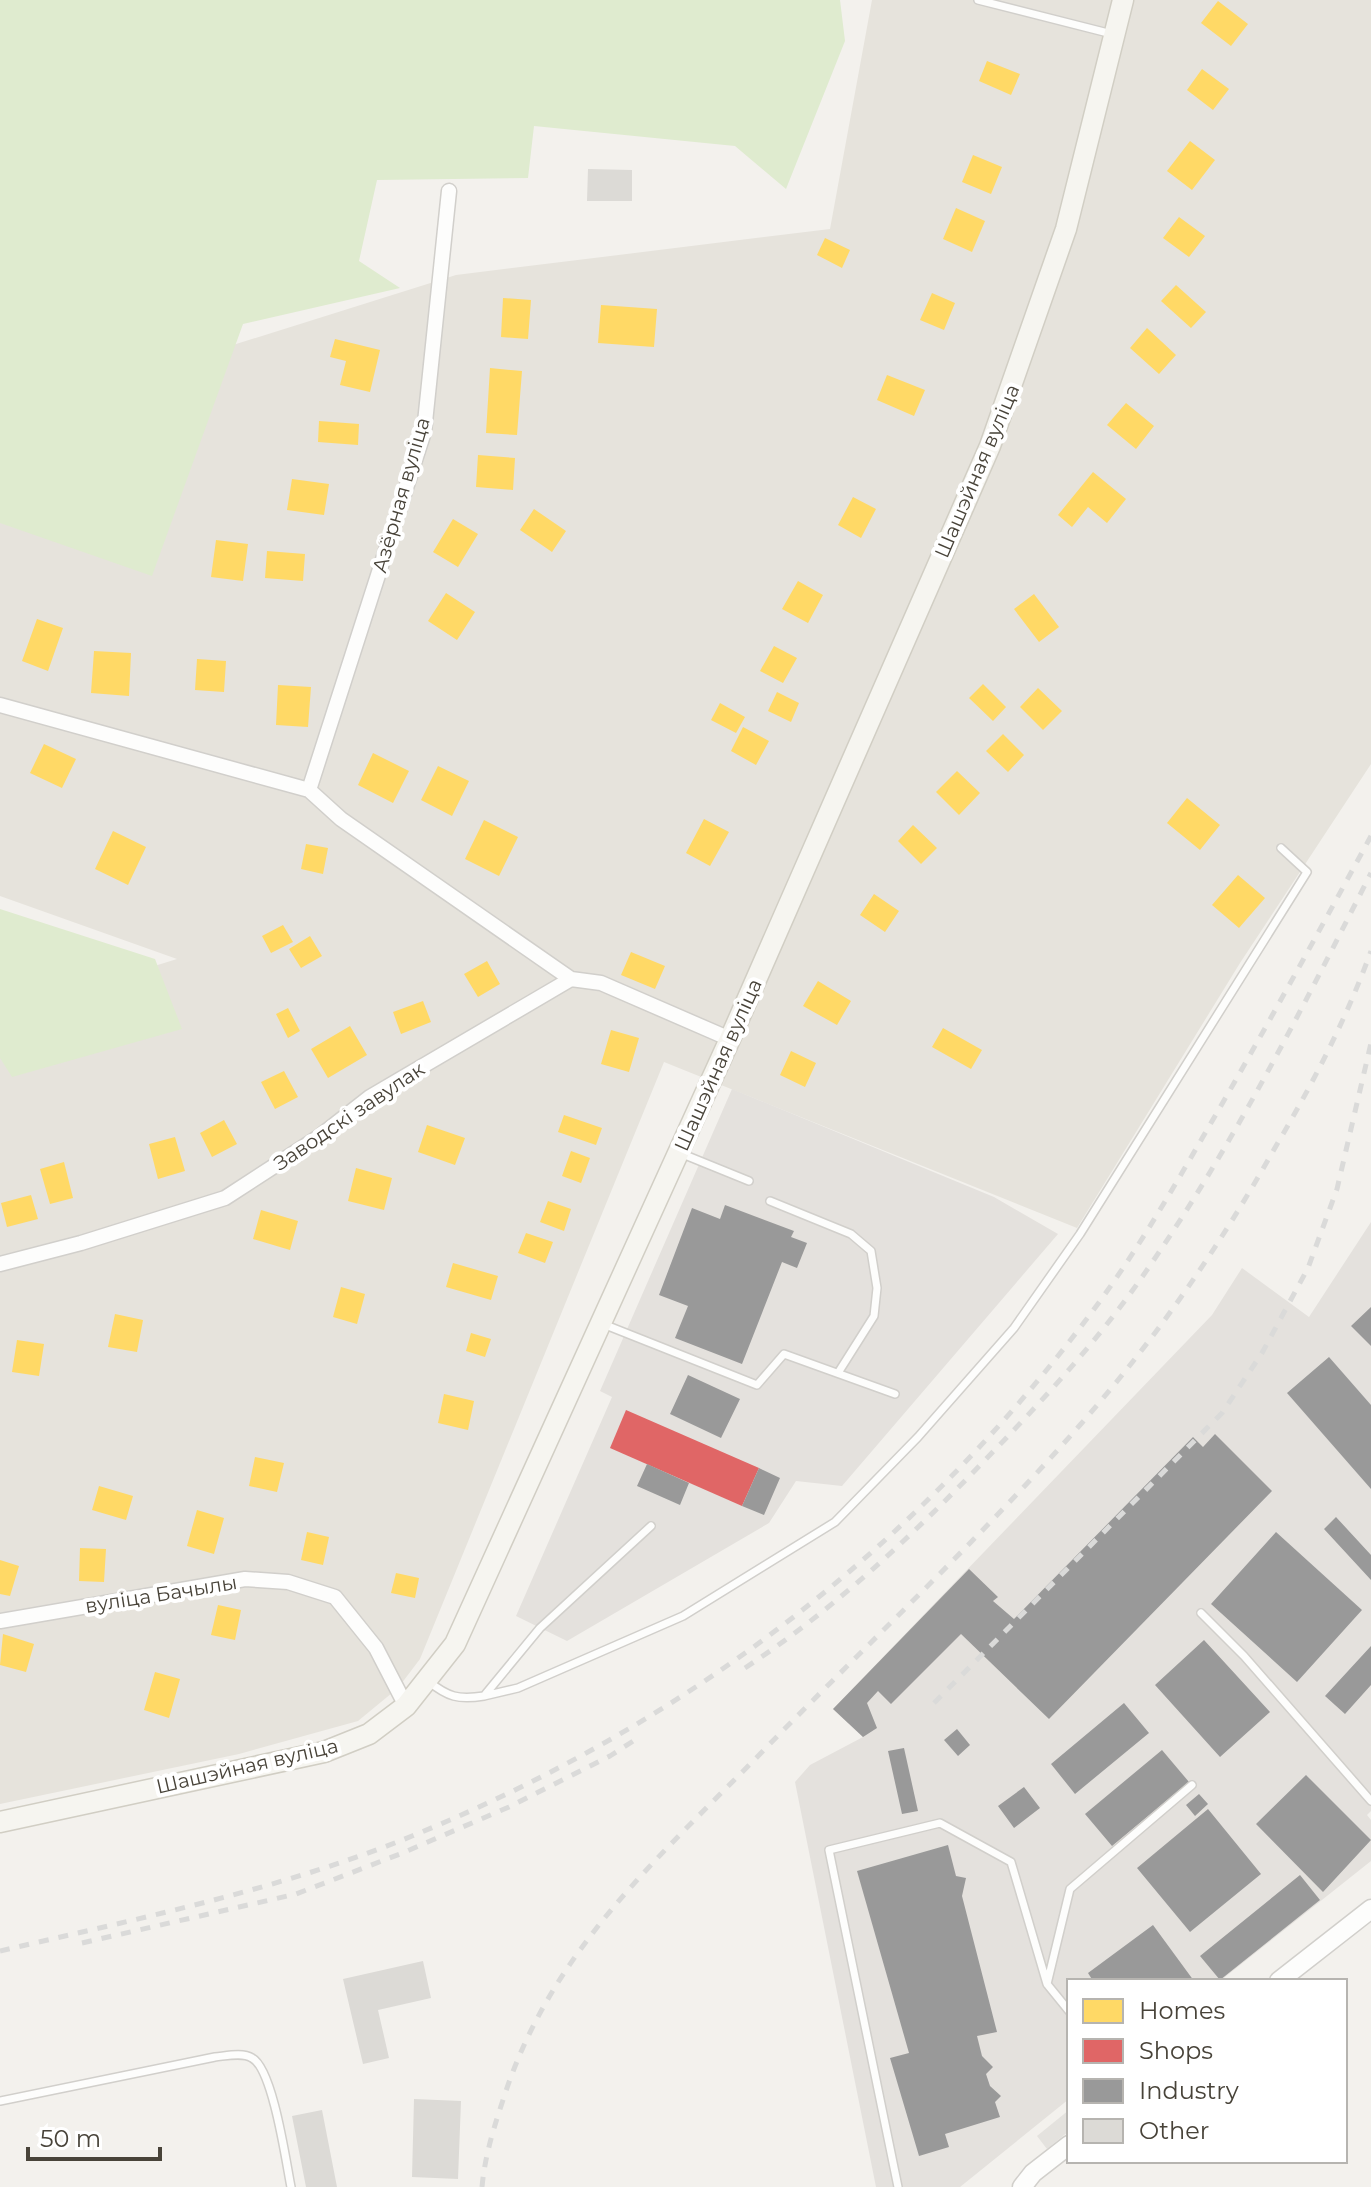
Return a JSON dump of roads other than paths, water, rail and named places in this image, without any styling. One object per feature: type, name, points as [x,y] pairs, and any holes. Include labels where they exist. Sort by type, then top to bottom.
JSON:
[{"type":"main road","name":"Шашэйная вуліца","points":[[0,1822],[324,1752],[369,1734],[406,1706],[455,1644],[730,1039],[990,446],[1066,229],[1123,0]]},
{"type":"street","name":"Азёрная вуліца","points":[[309,790],[424,432],[449,191]]},
{"type":"street","points":[[0,705],[309,790],[341,819],[571,979],[601,983],[730,1039]]},
{"type":"street","name":"Заводскі завулак","points":[[0,1264],[81,1243],[225,1198],[319,1137],[370,1097],[571,979]]},
{"type":"street","name":"вуліца Бачылы","points":[[0,1621],[245,1579],[288,1582],[335,1597],[376,1648],[406,1706]]},
{"type":"street","points":[[1282,1979],[1371,1909]]},
{"type":"street","points":[[1022,2187],[1033,2173],[1067,2147]]},
{"type":"lane","points":[[978,0],[1114,35]]},
{"type":"lane","points":[[428,1681],[448,1696],[460,1699],[518,1688],[683,1616],[835,1522],[918,1437],[1014,1328],[1080,1234],[1307,872],[1281,848]]},
{"type":"lane","points":[[678,1153],[749,1181]]},
{"type":"lane","points":[[770,1201],[851,1234],[871,1251],[877,1288],[874,1316],[838,1373]]},
{"type":"lane","points":[[601,1323],[757,1385],[784,1354],[895,1394]]},
{"type":"lane","points":[[484,1696],[540,1628],[651,1526]]},
{"type":"lane","points":[[1201,1613],[1244,1656],[1371,1801]]},
{"type":"lane","points":[[1047,1984],[1070,1889],[1192,1785]]},
{"type":"lane","points":[[898,2187],[829,1850],[940,1823],[1011,1862],[1047,1984],[1067,2009]]},
{"type":"lane","points":[[0,2101],[215,2057],[248,2055],[256,2060],[263,2074],[276,2114],[291,2187]]},
{"type":"railway","points":[[0,1951],[261,1887],[364,1855],[412,1836],[514,1791],[611,1739],[704,1681],[793,1617],[877,1547],[956,1471],[1031,1389],[1100,1301],[1193,1154],[1371,836]]},
{"type":"railway","points":[[745,1668],[811,1621],[901,1543],[1031,1412],[1114,1315],[1182,1217],[1240,1121],[1371,873]]},
{"type":"railway","points":[[482,2187],[493,2130],[524,2045],[549,1997],[579,1952],[646,1870],[1003,1509],[1080,1425],[1135,1358],[1186,1291],[1254,1184],[1328,1051],[1371,951]]},
{"type":"railway","points":[[934,1703],[1222,1413],[1262,1353],[1308,1268],[1337,1189],[1371,1043]]},
{"type":"railway","points":[[82,1943],[296,1894],[509,1807],[610,1756],[641,1736]]}]
